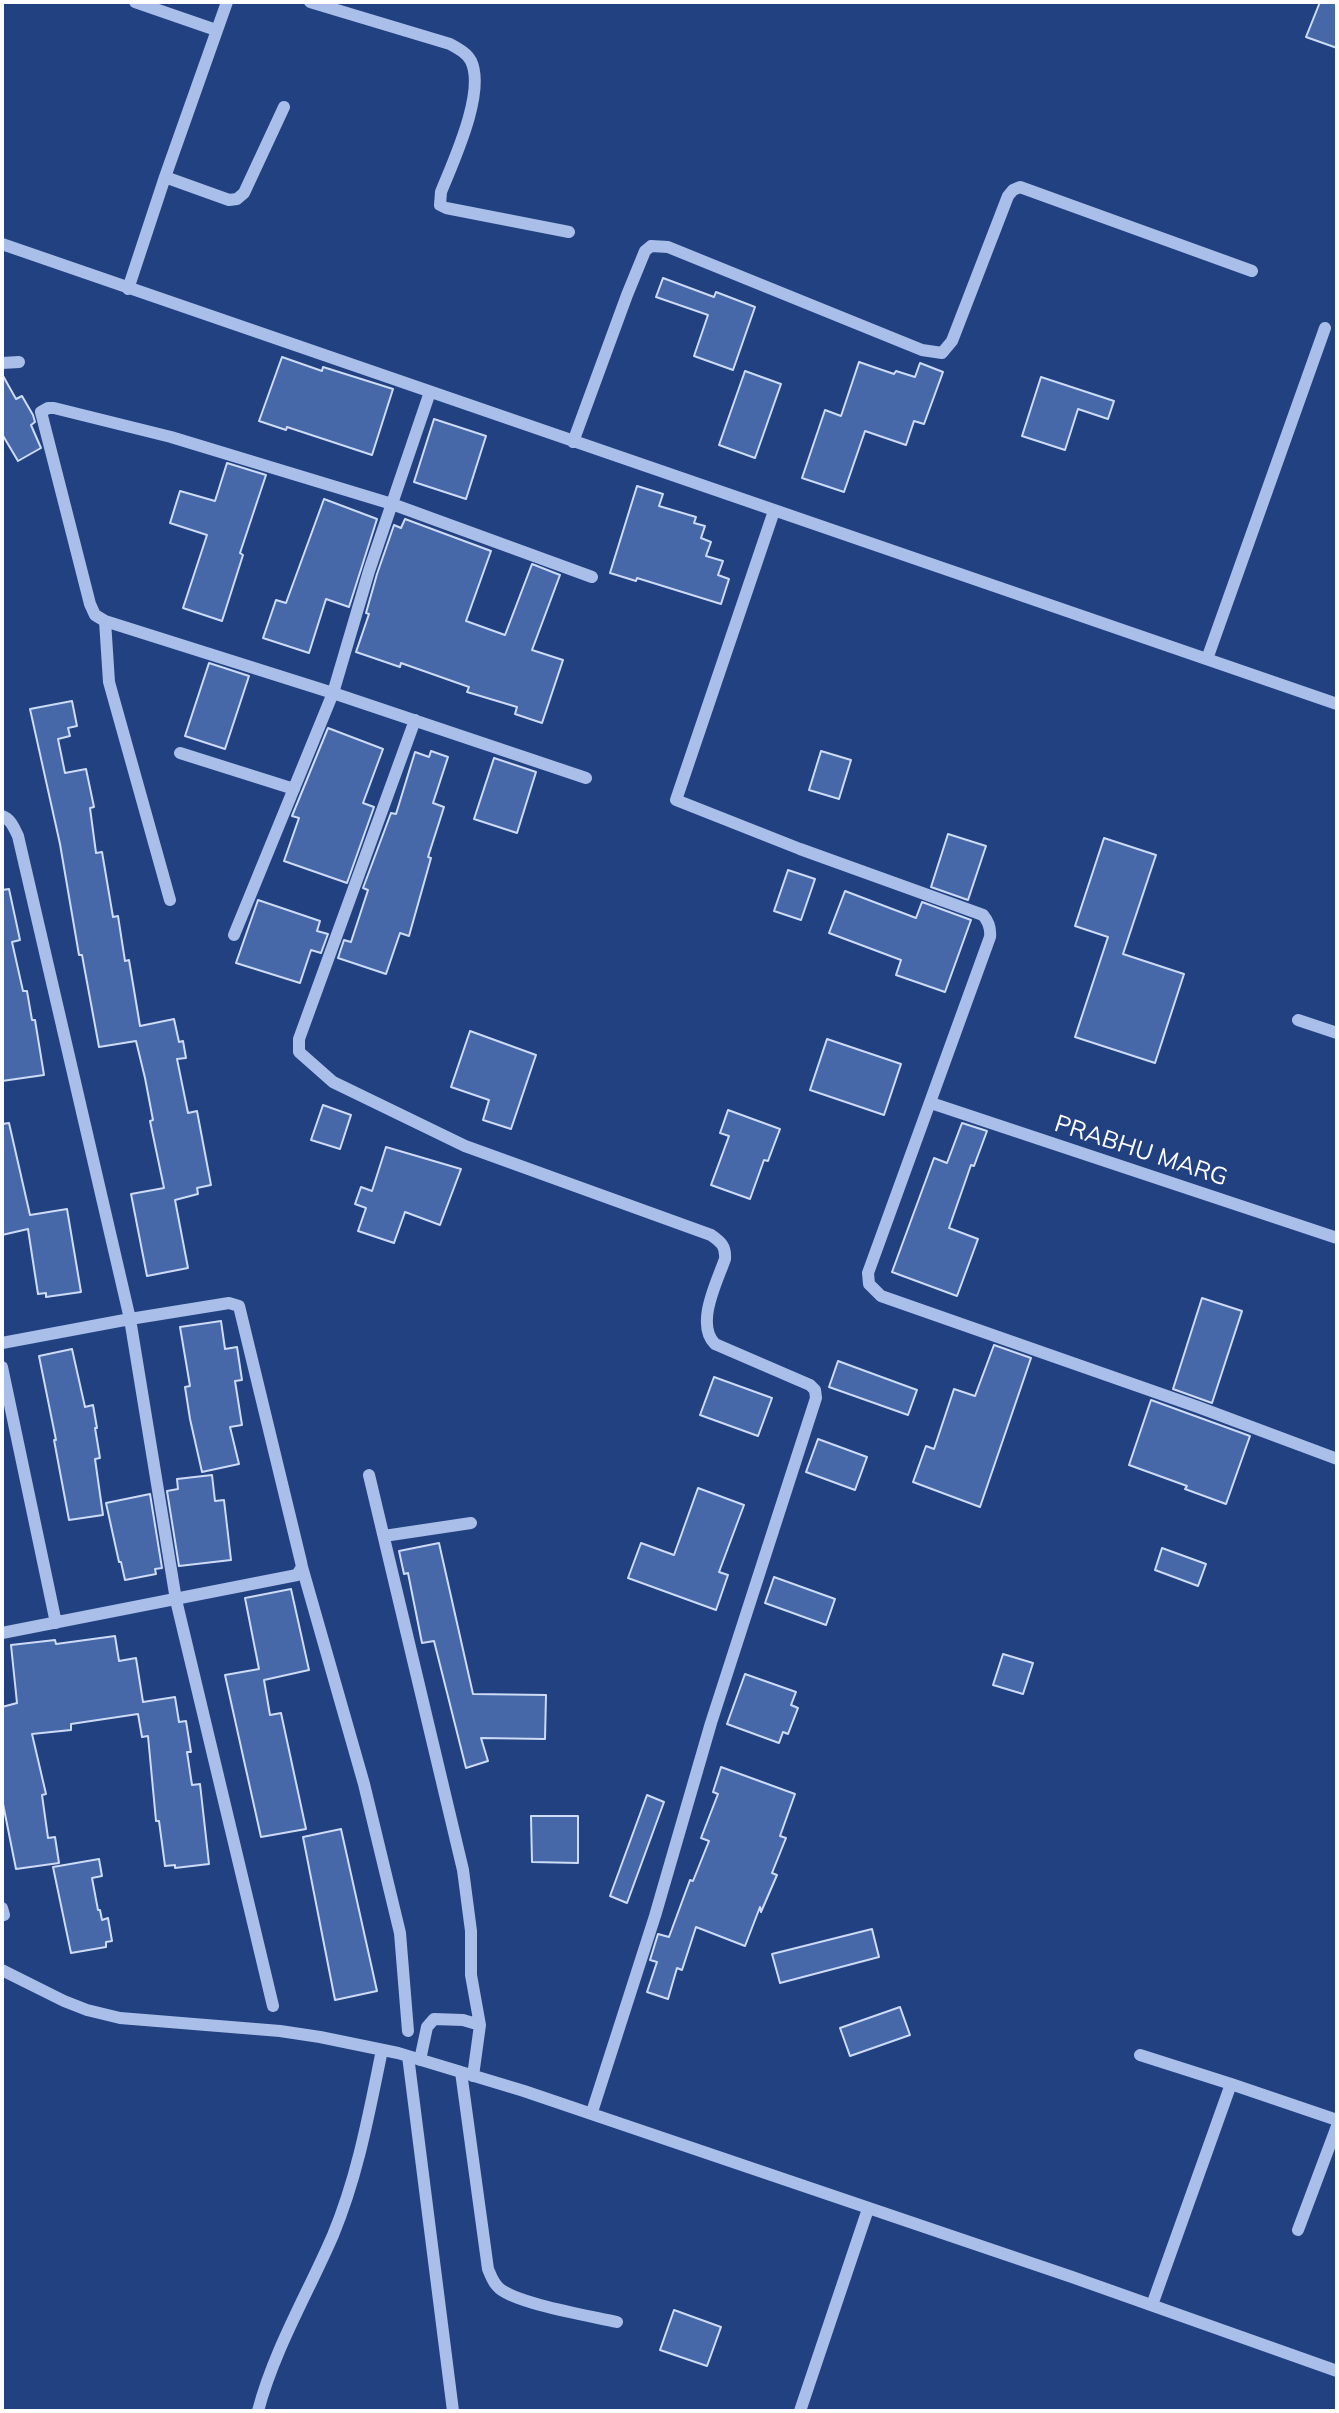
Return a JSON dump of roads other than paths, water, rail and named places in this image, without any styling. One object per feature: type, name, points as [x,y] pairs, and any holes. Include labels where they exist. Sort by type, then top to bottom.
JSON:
[{"type":"street","points":[[135,2],[216,30]]},
{"type":"street","points":[[128,289],[164,177],[227,2]]},
{"type":"street","points":[[310,2],[450,44],[465,53],[470,60],[475,80],[469,119],[441,192],[440,205],[569,232]]},
{"type":"street","points":[[164,177],[229,200],[237,199],[244,193],[284,107]]},
{"type":"street","points":[[573,442],[627,295],[645,251],[651,246],[668,247],[935,354],[942,353],[952,341],[1008,196],[1020,187],[1251,271]]},
{"type":"street","points":[[2,244],[1337,704]]},
{"type":"street","points":[[1207,659],[1325,328]]},
{"type":"street","points":[[2,363],[19,362]]},
{"type":"street","points":[[234,935],[333,693],[369,571],[430,392]]},
{"type":"street","points":[[586,778],[333,693],[106,621],[95,615],[41,416],[43,409],[54,408],[171,437],[392,504],[592,577]]},
{"type":"street","points":[[774,511],[676,800],[800,849],[983,915],[988,921],[990,937],[868,1273],[869,1284],[881,1296],[1184,1402],[1337,1459]]},
{"type":"street","points":[[106,621],[109,682],[170,900]]},
{"type":"street","points":[[415,720],[299,1039],[299,1052],[333,1082],[465,1146],[711,1235],[721,1242],[726,1251],[706,1317],[706,1329],[710,1338],[715,1344],[810,1385],[815,1390],[816,1398],[711,1723],[655,1916],[592,2112]]},
{"type":"street","points":[[180,753],[294,789]]},
{"type":"street","points":[[2,817],[7,818],[13,825],[18,836],[130,1319],[176,1600],[273,2006]]},
{"type":"street","points":[[1298,1020],[1337,1033]]},
{"type":"street","name":"PRABHU MARG","points":[[931,1103],[1337,1238]]},
{"type":"street","points":[[2,1343],[229,1303],[239,1306],[302,1567],[364,1784],[400,1933],[408,2031]]},
{"type":"street","points":[[2,1367],[56,1623]]},
{"type":"street","points":[[369,1475],[463,1870],[471,1931],[471,1975],[480,2025],[467,2074],[488,2269],[498,2287],[520,2300],[617,2322]]},
{"type":"street","points":[[384,1536],[471,1523]]},
{"type":"street","points":[[2,1633],[292,1577],[297,1575],[302,1567]]},
{"type":"street","points":[[2,1970],[64,2001],[120,2018],[280,2031],[414,2058],[592,2112],[1337,2371]]},
{"type":"street","points":[[453,2411],[414,2058],[433,2019],[480,2025]]},
{"type":"street","points":[[258,2411],[274,2366],[346,2200],[361,2151],[382,2050]]},
{"type":"street","points":[[1140,2055],[1337,2120]]},
{"type":"street","points":[[1152,2305],[1231,2084]]},
{"type":"street","points":[[1298,2230],[1337,2126]]},
{"type":"street","points":[[800,2411],[869,2209]]}]
